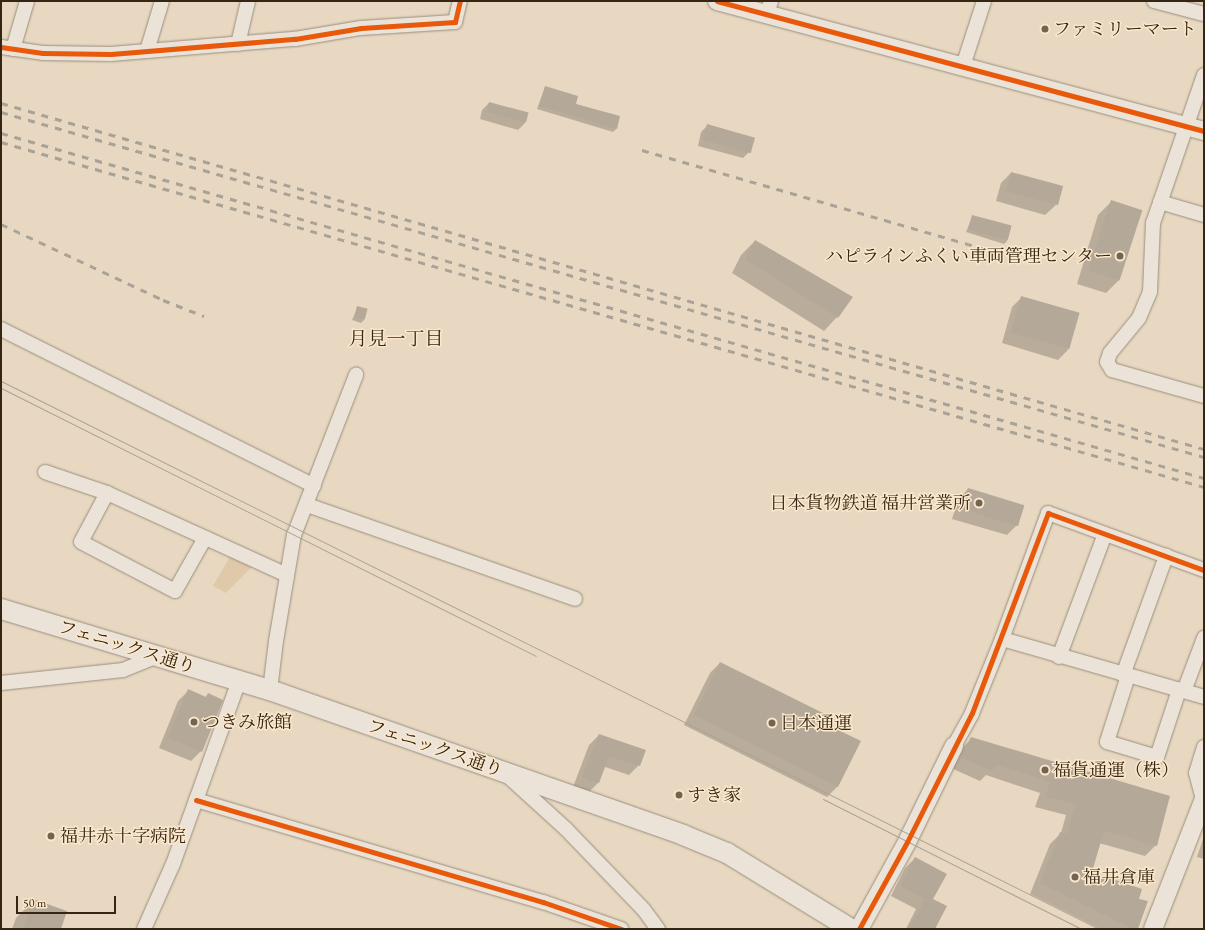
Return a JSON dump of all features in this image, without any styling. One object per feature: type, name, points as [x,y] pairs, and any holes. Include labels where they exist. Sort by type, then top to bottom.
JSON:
[{"type":"main road","name":"フェニックス通り","points":[[1,609],[270,690],[683,835],[727,853],[851,929]]},
{"type":"street","points":[[27,1],[7,48],[43,53],[111,54],[294,39],[360,28],[455,22],[460,1]]},
{"type":"street","points":[[147,51],[162,1]]},
{"type":"street","points":[[238,44],[248,1]]},
{"type":"street","points":[[717,1],[769,8],[963,66],[1204,131]]},
{"type":"street","points":[[963,66],[984,1]]},
{"type":"street","points":[[1154,1],[1204,14]]},
{"type":"street","points":[[1204,74],[1153,223],[1150,292],[1139,318],[1110,353],[1107,362],[1112,370],[1204,396]]},
{"type":"street","points":[[1160,202],[1204,215]]},
{"type":"street","points":[[1,329],[314,486]]},
{"type":"street","points":[[270,690],[294,535],[356,375]]},
{"type":"street","points":[[45,472],[107,493],[287,575]]},
{"type":"street","points":[[107,493],[81,542],[175,590],[205,538]]},
{"type":"street","points":[[306,504],[575,599]]},
{"type":"street","points":[[859,929],[907,842],[954,746],[972,713],[1002,639],[1048,513],[1204,570]]},
{"type":"street","points":[[1059,657],[1105,534]]},
{"type":"street","points":[[1166,556],[1126,675],[1107,742],[1157,757],[1182,690],[1204,638]]},
{"type":"street","points":[[1002,639],[1059,657],[1204,697]]},
{"type":"street","points":[[1,683],[123,670],[158,656]]},
{"type":"street","points":[[144,929],[167,878],[239,681]]},
{"type":"street","points":[[1153,929],[1204,801],[1196,773],[1204,747]]},
{"type":"street","points":[[505,773],[566,829],[644,910],[658,929]]},
{"type":"street","points":[[196,800],[543,902],[621,929]]},
{"type":"shaded area","points":[[232,553],[256,563],[226,593],[213,586]]},
{"type":"building","points":[[545,86],[578,96],[576,104],[620,116],[617,129],[539,106]]},
{"type":"building","points":[[489,102],[529,113],[526,122],[486,112]]},
{"type":"building","points":[[707,124],[755,138],[751,153],[703,139]]},
{"type":"building","points":[[1011,172],[1063,186],[1058,205],[1006,191]]},
{"type":"building","points":[[1111,200],[1142,210],[1120,281],[1088,270]]},
{"type":"building","points":[[972,215],[1012,226],[1008,240],[968,229]]},
{"type":"building","points":[[755,240],[853,297],[838,318],[745,259]]},
{"type":"building","points":[[1021,296],[1080,313],[1069,349],[1011,333]]},
{"type":"building","points":[[357,306],[368,309],[365,319],[354,317]]},
{"type":"building","points":[[968,488],[1024,505],[1018,526],[962,509]]},
{"type":"building","name":"日本通運","points":[[720,662],[835,719],[832,727],[861,741],[838,787],[694,715]]},
{"type":"building","points":[[188,689],[206,697],[208,693],[223,700],[202,752],[168,738]]},
{"type":"building","points":[[599,734],[646,750],[640,766],[609,756],[599,783],[582,777]]},
{"type":"building","points":[[971,737],[1170,796],[1157,846],[1104,831],[1092,872],[1142,889],[1139,899],[1148,901],[1138,929],[1132,929],[1040,883],[1060,832],[1067,834],[1076,804],[1045,797],[1050,782],[997,765],[992,771],[961,757]]},
{"type":"building","points":[[915,857],[947,874],[933,899],[947,906],[935,929],[909,929],[925,899],[900,886]]},
{"type":"building","points":[[33,899],[67,911],[61,929],[23,929]]},
{"type":"tram line","points":[[1,381],[1099,929]]},
{"type":"tram line","points":[[1,388],[536,656]]},
{"type":"tram line","points":[[823,799],[1082,929]]},
{"type":"railway","points":[[1,103],[1204,449]]},
{"type":"railway","points":[[1,112],[1204,457]]},
{"type":"railway","points":[[1,133],[1204,478]]},
{"type":"railway","points":[[1,142],[1204,487]]},
{"type":"railway","points":[[642,150],[999,253]]},
{"type":"railway","points":[[1,224],[163,300],[204,316]]},
{"type":"cycle path","points":[[1,47],[43,53],[111,54],[295,39],[361,28],[455,22],[460,1]]},
{"type":"cycle path","points":[[717,1],[1204,131]]},
{"type":"cycle path","points":[[859,929],[907,842],[972,713],[1048,513],[1204,570]]},
{"type":"cycle path","points":[[196,800],[543,902],[621,929]]},
{"type":"place","name":"ファミリーマート","points":[[1045,29]]},
{"type":"place","name":"ハピラインふくい車両管理センター","points":[[1120,256]]},
{"type":"place","name":"日本貨物鉄道 福井営業所","points":[[979,503]]},
{"type":"place","name":"つきみ旅館","points":[[194,722]]},
{"type":"place","name":"日本通運","points":[[772,723]]},
{"type":"place","name":"福貨通運（株）","points":[[1045,770]]},
{"type":"place","name":"すき家","points":[[679,795]]},
{"type":"place","name":"福井赤十字病院","points":[[51,836]]},
{"type":"place","name":"福井倉庫","points":[[1075,877]]},
{"type":"district","name":"月見一丁目","points":[[396,339]]}]
